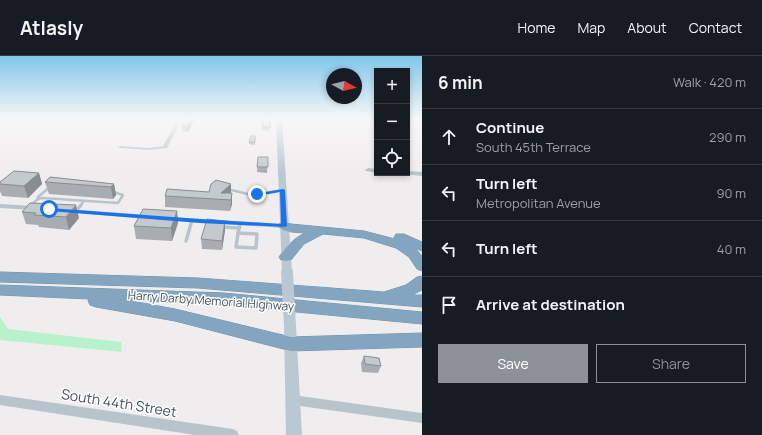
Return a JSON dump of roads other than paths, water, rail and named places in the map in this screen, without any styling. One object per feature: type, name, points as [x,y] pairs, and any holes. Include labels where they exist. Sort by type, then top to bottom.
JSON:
[{"type":"highway","points":[[284,226],[290,224],[372,230],[400,237],[422,247]]},
{"type":"highway","points":[[284,226],[323,232],[379,236],[392,240],[412,252],[422,266]]},
{"type":"highway","points":[[286,257],[296,243],[303,238],[323,232]]},
{"type":"highway","name":"Harry Darby Memorial Highway","points":[[0,277],[198,283],[422,301]]},
{"type":"highway","points":[[376,298],[410,290],[419,285],[422,281]]},
{"type":"highway","name":"Harry Darby Memorial Highway","points":[[0,290],[224,299],[422,318]]},
{"type":"highway","points":[[27,291],[175,315],[291,344],[422,340]]},
{"type":"main road","points":[[280,137],[291,344],[294,435]]},
{"type":"street","points":[[120,147],[150,149],[165,148],[171,137]]},
{"type":"street","points":[[368,170],[374,171]]},
{"type":"street","points":[[410,173],[422,174]]},
{"type":"street","points":[[2,206],[42,209]]},
{"type":"street","points":[[62,210],[153,218]]},
{"type":"street","points":[[161,218],[239,226],[284,226]]},
{"type":"street","name":"South 44th Street","points":[[0,400],[233,435]]},
{"type":"street","points":[[293,400],[422,418]]},
{"type":"lane","points":[[28,208],[48,187],[59,187]]},
{"type":"lane","points":[[223,188],[252,195],[283,190]]},
{"type":"lane","points":[[38,199],[118,203],[123,195],[118,192],[104,190]]},
{"type":"lane","points":[[54,204],[59,199]]},
{"type":"lane","points":[[76,211],[84,201]]},
{"type":"lane","points":[[186,241],[192,220]]},
{"type":"lane","points":[[217,227],[239,226],[238,233],[236,247],[256,248],[257,234],[238,233]]}]
